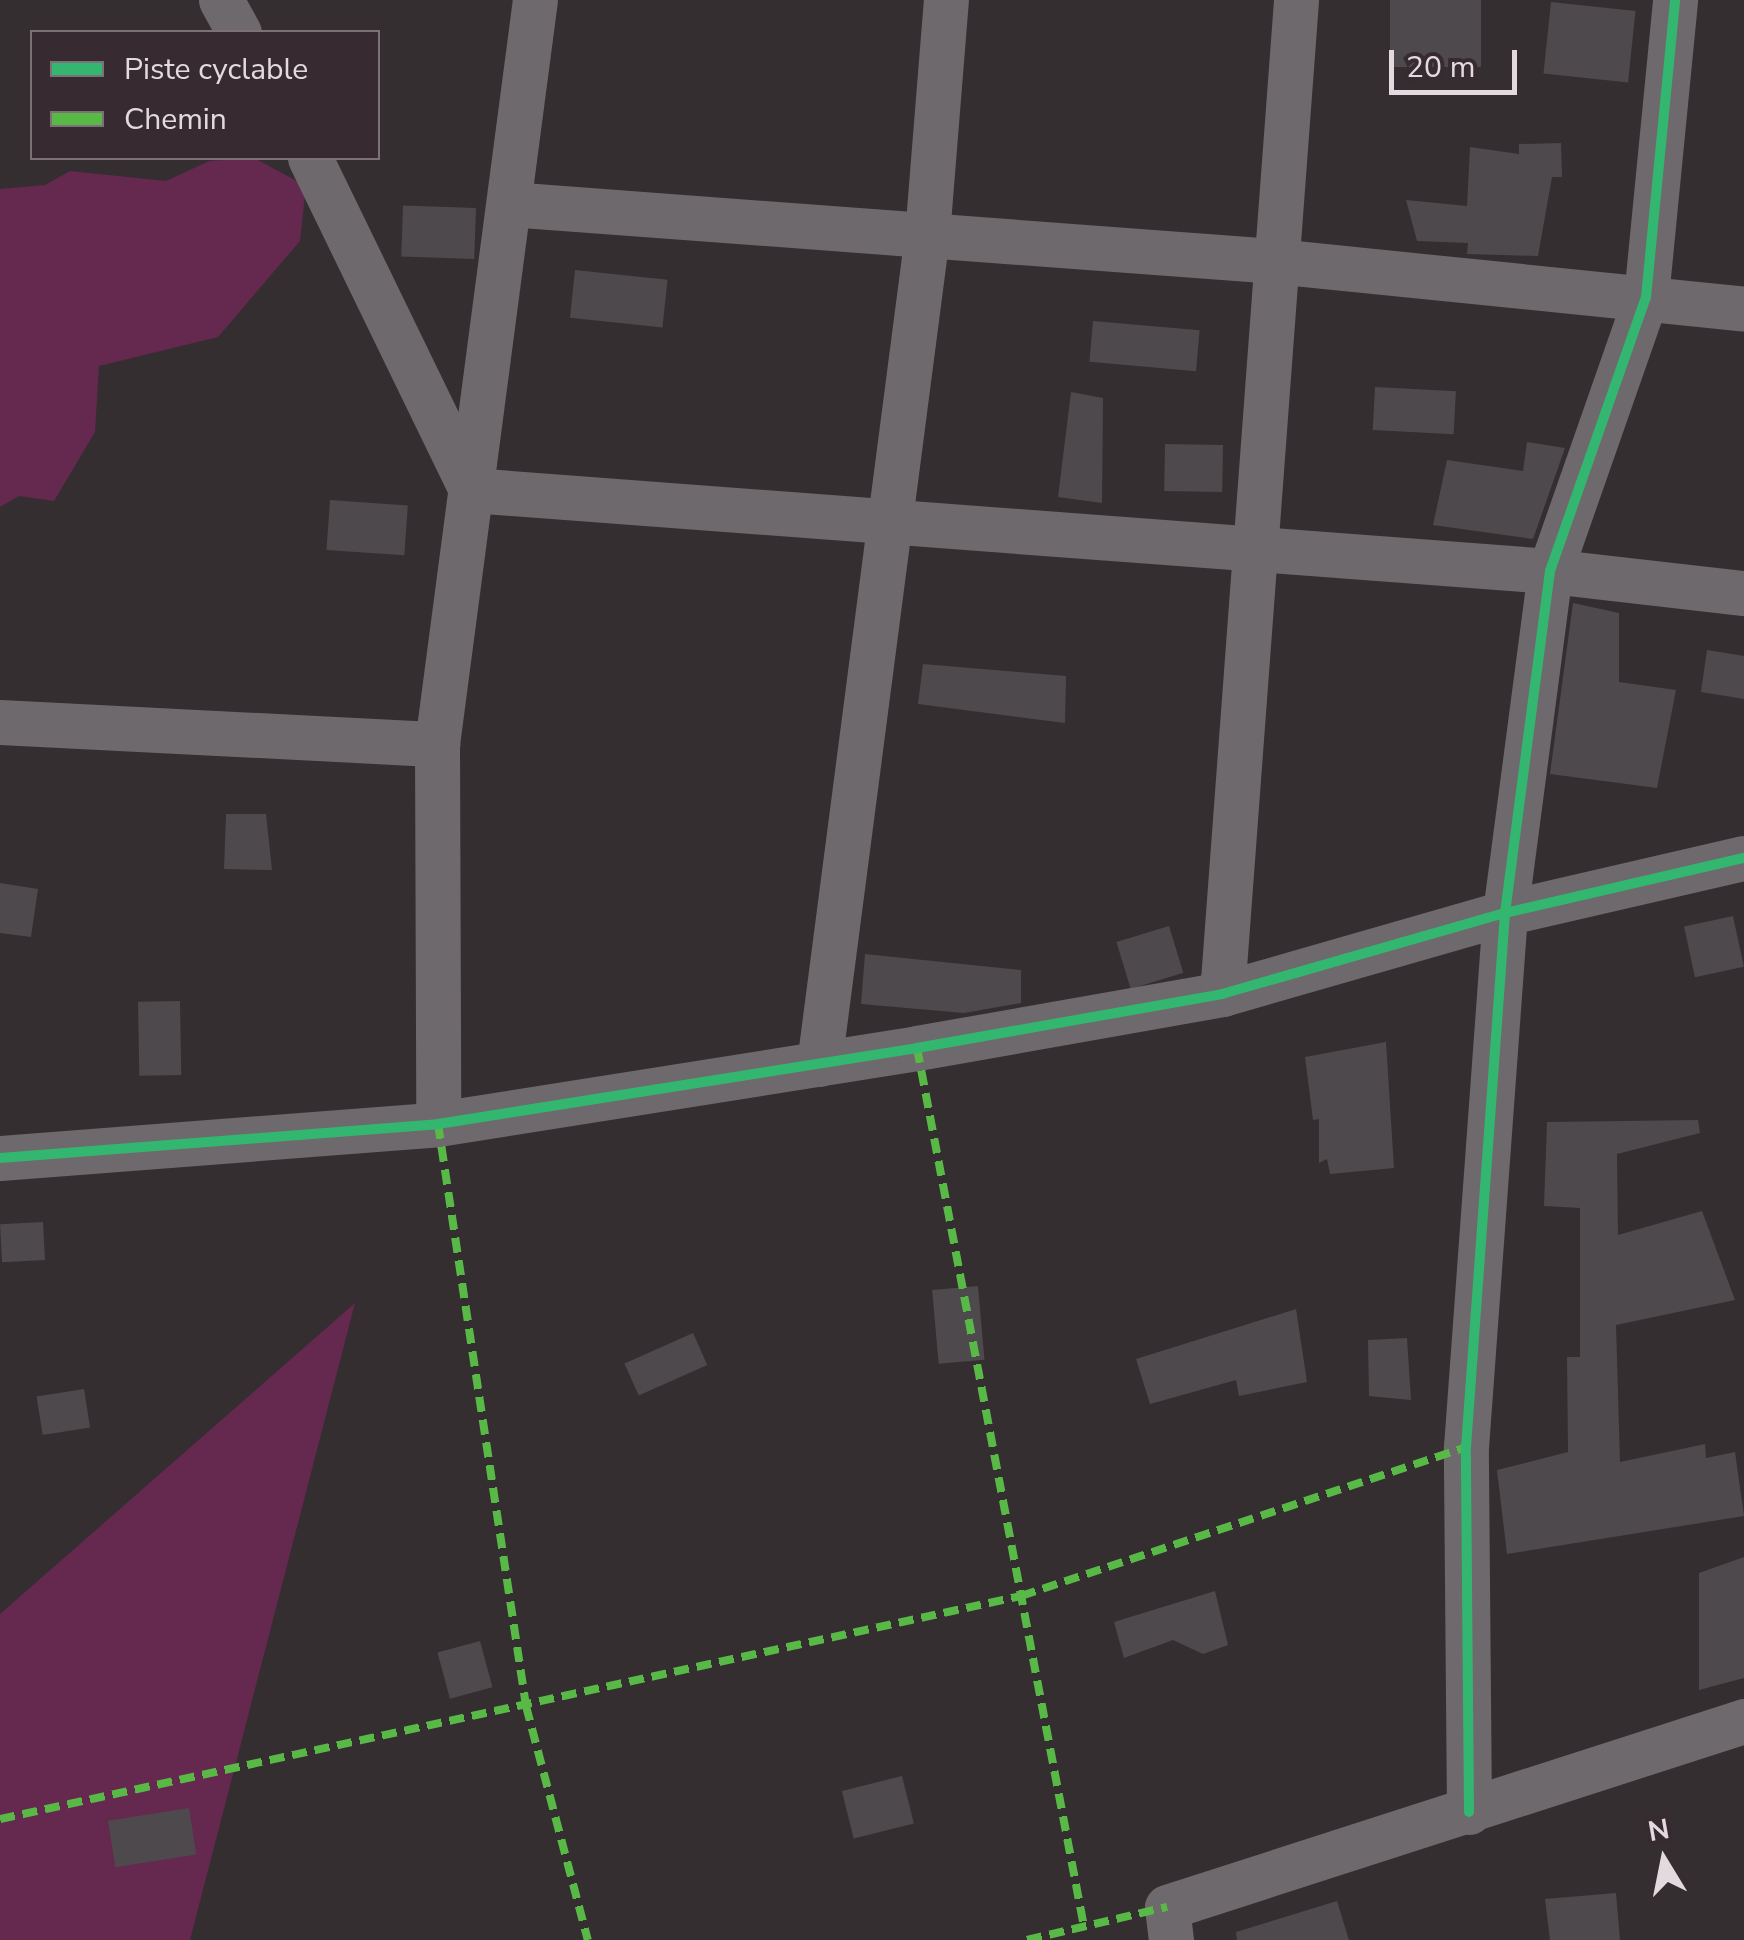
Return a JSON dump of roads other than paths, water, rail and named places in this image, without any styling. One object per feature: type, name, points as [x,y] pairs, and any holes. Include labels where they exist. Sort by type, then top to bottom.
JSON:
[{"type":"street","points":[[221,0],[238,30]]},
{"type":"street","points":[[438,1124],[436,744],[535,0]]},
{"type":"street","points":[[819,1064],[886,524],[927,235],[946,0]]},
{"type":"street","points":[[1222,994],[1250,553],[1296,0]]},
{"type":"street","points":[[1469,1812],[1466,1447],[1505,913],[1550,571],[1646,298],[1674,0]]},
{"type":"street","points":[[311,160],[471,490]]},
{"type":"street","points":[[509,204],[1274,260],[1744,309]]},
{"type":"street","points":[[471,490],[1250,553],[1550,571],[1744,594]]},
{"type":"street","points":[[0,722],[436,744]]},
{"type":"street","points":[[0,1158],[438,1124],[819,1064],[1222,994],[1505,913],[1744,858]]},
{"type":"street","points":[[1171,1940],[1167,1907],[1744,1721]]}]
